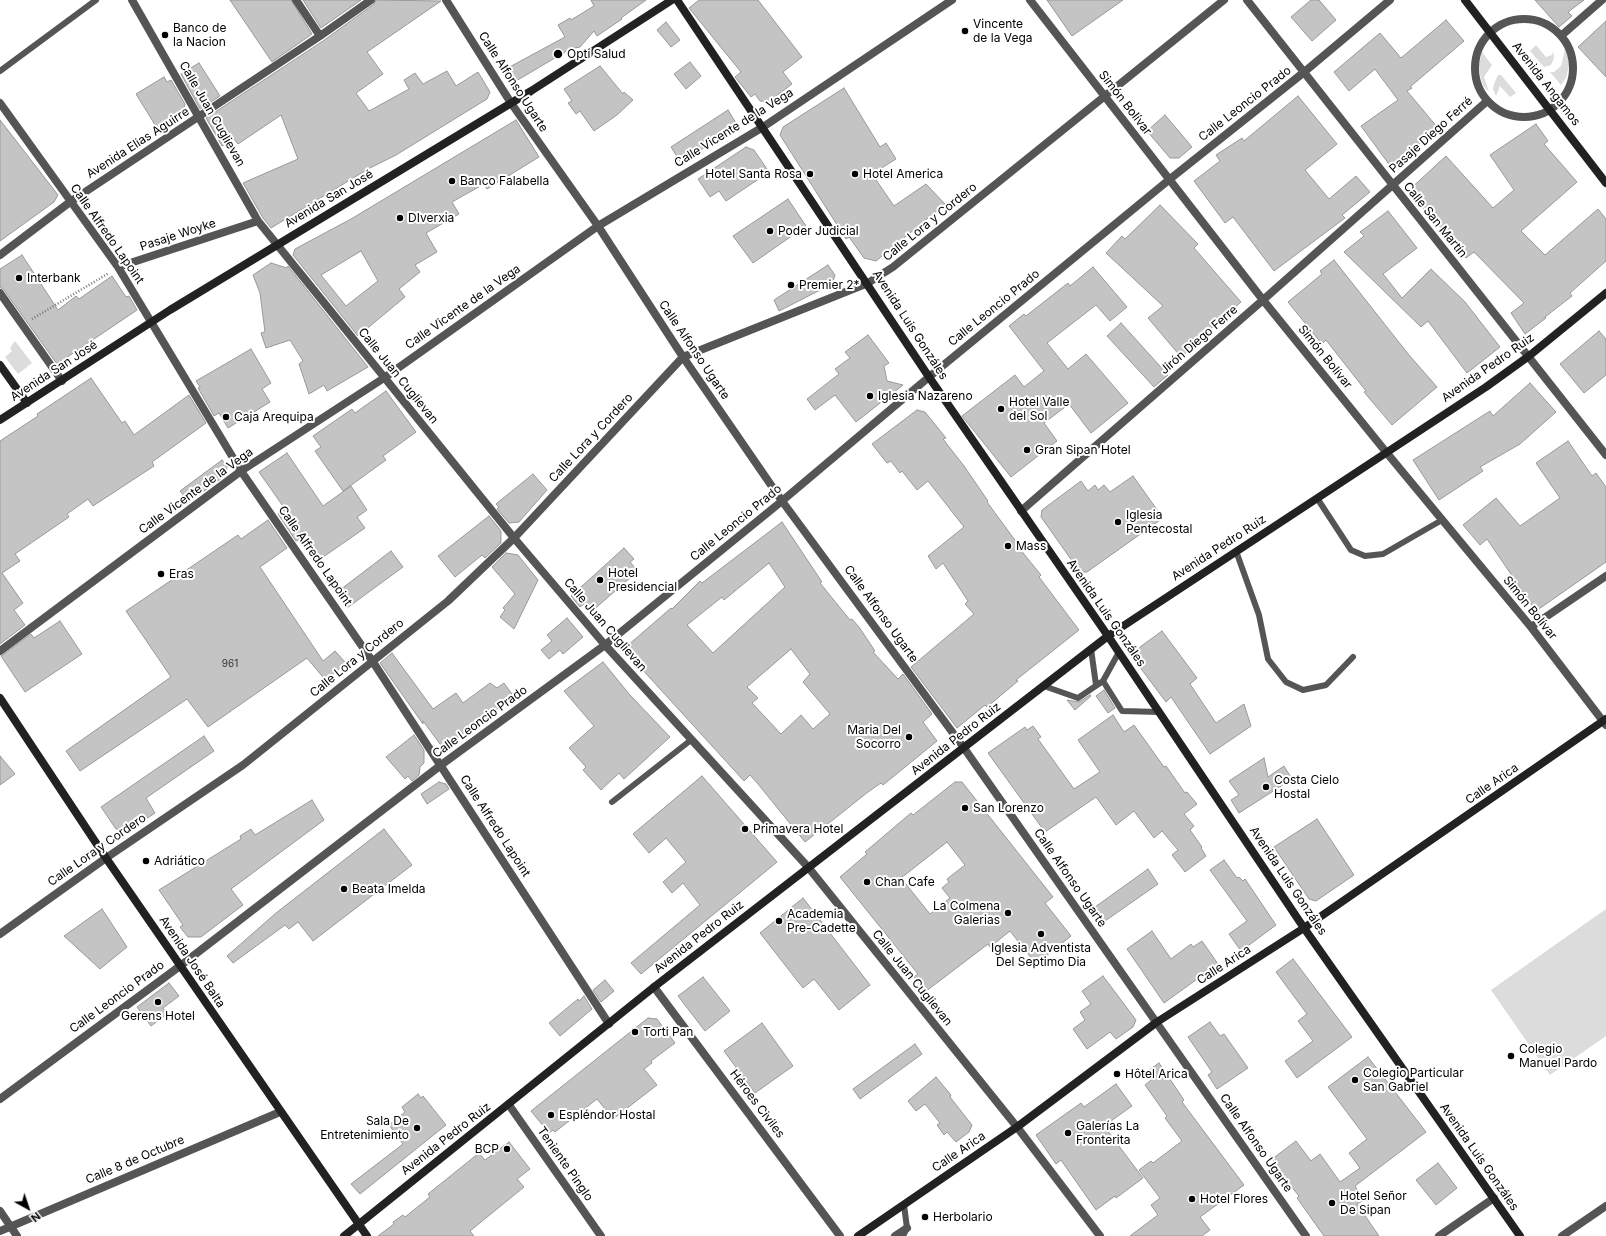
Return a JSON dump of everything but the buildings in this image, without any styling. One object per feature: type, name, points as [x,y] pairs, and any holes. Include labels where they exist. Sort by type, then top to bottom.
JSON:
[{"type":"main road","name":"Avenida San José","points":[[0,420],[151,323],[511,103],[672,0]]},
{"type":"main road","name":"Avenida Luis Gonzáles","points":[[677,0],[868,283],[929,377],[1120,652],[1304,928],[1520,1236]]},
{"type":"main road","name":"Avenida Angamos","points":[[1466,0],[1606,183]]},
{"type":"main road","name":"Avenida Pedro Ruiz","points":[[344,1236],[654,987],[1108,636],[1529,356],[1606,293]]},
{"type":"main road","points":[[0,365],[27,403]]},
{"type":"main road","name":"Avenida José Balta","points":[[0,698],[106,858],[367,1236]]},
{"type":"main road","name":"Calle Arica","points":[[858,1236],[1017,1127],[1157,1022],[1304,928],[1605,722]]},
{"type":"street","name":"Calle Juan Cuglievan","points":[[132,0],[200,116],[258,221],[514,538],[605,646],[808,867],[1017,1127],[1100,1236]]},
{"type":"street","points":[[296,0],[320,36]]},
{"type":"street","name":"Avenida Elias Aguirre","points":[[0,255],[70,202],[320,36],[371,0]]},
{"type":"street","name":"Calle Alfonso Ugarte","points":[[446,0],[511,103],[598,226],[683,357],[782,501],[964,748],[1306,1236]]},
{"type":"street","name":"Calle Vicente de la Vega","points":[[0,651],[241,471],[384,378],[598,226],[763,127],[952,0]]},
{"type":"street","name":"Simón Bolívar","points":[[1030,0],[1263,300],[1386,452],[1531,627],[1605,722]]},
{"type":"street","name":"Calle Lora y Cordero","points":[[0,934],[106,858],[243,765],[448,601],[514,538],[683,357],[868,283],[893,267],[1224,0]]},
{"type":"street","name":"Calle San Martín","points":[[1247,0],[1303,73],[1606,455]]},
{"type":"street","name":"Calle Leoncio Prado","points":[[0,1098],[180,966],[441,765],[605,646],[782,501],[929,377],[1170,179],[1303,73],[1390,0]]},
{"type":"street","points":[[1562,35],[1602,0]]},
{"type":"street","name":"Pasaje Diego Ferré","points":[[1533,19],[1554,27],[1562,35],[1568,45],[1573,68],[1566,92],[1550,109],[1534,116],[1517,117],[1500,112],[1486,102],[1477,88],[1475,80],[1475,62],[1480,46],[1491,32],[1510,21],[1533,19]]},
{"type":"street","name":"Pasaje Diego Ferré","points":[[1393,186],[1486,102]]},
{"type":"street","name":"Calle Alfredo Lapoint","points":[[0,103],[118,267],[241,471],[373,662],[609,1024]]},
{"type":"street","name":"Jirón Diego Ferre","points":[[1021,511],[1393,186]]},
{"type":"street","name":"Pasaje Woyke","points":[[118,267],[258,221]]},
{"type":"street","points":[[0,293],[62,380]]},
{"type":"street","points":[[1531,627],[1606,576]]},
{"type":"street","name":"Héroes Civiles","points":[[654,987],[840,1236]]},
{"type":"street","name":"Teniente Pinglo","points":[[509,1105],[601,1236]]},
{"type":"street","name":"Calle 8 de Octubre","points":[[0,1232],[10,1226],[280,1112]]},
{"type":"street","points":[[1439,1236],[1494,1198]]},
{"type":"street","points":[[1562,1236],[1606,1206]]},
{"type":"street","points":[[0,1211],[17,1236]]},
{"type":"street","points":[[895,1236],[905,1232]]},
{"type":"lane","points":[[0,71],[96,0]]},
{"type":"lane","points":[[1317,498],[1351,550],[1365,556],[1383,554],[1442,520]]},
{"type":"lane","points":[[1236,551],[1259,615],[1268,659],[1286,682],[1303,690],[1326,685],[1353,657]]},
{"type":"lane","points":[[1091,649],[1096,686]]},
{"type":"lane","points":[[1044,686],[1078,698],[1103,681],[1120,652]]},
{"type":"lane","points":[[1103,681],[1122,710],[1159,712]]},
{"type":"lane","points":[[612,802],[691,740]]},
{"type":"lane","points":[[904,1205],[905,1232]]},
{"type":"path","points":[[23,324],[118,267]]},
{"type":"shaded area","points":[[1536,45],[1546,57],[1552,55],[1553,51],[1554,58],[1551,65],[1544,67],[1530,51]]},
{"type":"shaded area","points":[[1566,45],[1570,62],[1566,78],[1561,85],[1550,72],[1554,72],[1561,66]]},
{"type":"shaded area","points":[[1482,52],[1492,65],[1484,77],[1489,92],[1483,85],[1480,75],[1479,65]]},
{"type":"shaded area","points":[[1498,75],[1501,75],[1516,93],[1510,97],[1500,86],[1496,96],[1493,89]]},
{"type":"shaded area","points":[[15,341],[32,363],[18,374],[5,357],[12,351],[10,348]]},
{"type":"shaded area","points":[[1606,909],[1606,1036],[1550,1075],[1491,990]]},
{"type":"place","name":"Vincente de la Vega","points":[[965,31]]},
{"type":"place","name":"Banco de la Nacion","points":[[165,35]]},
{"type":"place","name":"Opti Salud","points":[[558,54]]},
{"type":"place","name":"Hotel Santa Rosa","points":[[810,174]]},
{"type":"place","name":"Hotel America","points":[[855,174]]},
{"type":"place","name":"Banco Falabella","points":[[452,181]]},
{"type":"place","name":"DIverxia","points":[[400,218]]},
{"type":"place","name":"Poder Judicial","points":[[770,231]]},
{"type":"place","name":"Interbank","points":[[19,278]]},
{"type":"place","name":"Premier 2*","points":[[791,285]]},
{"type":"place","name":"Iglesia Nazareno","points":[[870,396]]},
{"type":"place","name":"Hotel Valle del Sol","points":[[1001,409]]},
{"type":"place","name":"Caja Arequipa","points":[[226,417]]},
{"type":"place","name":"Gran Sipan Hotel","points":[[1027,450]]},
{"type":"place","name":"Iglesia Pentecostal","points":[[1118,522]]},
{"type":"place","name":"Mass","points":[[1008,546]]},
{"type":"place","name":"Eras","points":[[161,574]]},
{"type":"place","name":"Hotel Presidencial","points":[[600,580]]},
{"type":"place","name":"Maria Del Socorro","points":[[909,737]]},
{"type":"place","name":"Costa Cielo Hostal","points":[[1266,787]]},
{"type":"place","name":"San Lorenzo","points":[[965,808]]},
{"type":"place","name":"Primavera Hotel","points":[[745,829]]},
{"type":"place","name":"Adriático","points":[[146,861]]},
{"type":"place","name":"Chan Cafe","points":[[867,882]]},
{"type":"place","name":"Beata Imelda","points":[[344,889]]},
{"type":"place","name":"La Colmena Galerias","points":[[1008,913]]},
{"type":"place","name":"Academia Pre-Cadette","points":[[779,921]]},
{"type":"place","name":"Iglesia Adventista Del Septimo Dia","points":[[1041,934]]},
{"type":"place","name":"Gerens Hotel","points":[[158,1002]]},
{"type":"place","name":"Torti Pan","points":[[635,1032]]},
{"type":"place","name":"Colegio Manuel Pardo","points":[[1511,1056]]},
{"type":"place","name":"Hôtel Arica","points":[[1117,1074]]},
{"type":"place","name":"Colegio Particular San Gabriel","points":[[1355,1080]]},
{"type":"place","name":"Espléndor Hostal","points":[[551,1115]]},
{"type":"place","name":"Sala De Entretenimiento","points":[[417,1128]]},
{"type":"place","name":"Galerías La Fronterita","points":[[1068,1133]]},
{"type":"place","name":"BCP","points":[[507,1149]]},
{"type":"place","name":"Hotel Flores","points":[[1192,1199]]},
{"type":"place","name":"Hotel Señor De Sipan","points":[[1332,1203]]},
{"type":"place","name":"Herbolario","points":[[925,1217]]}]
